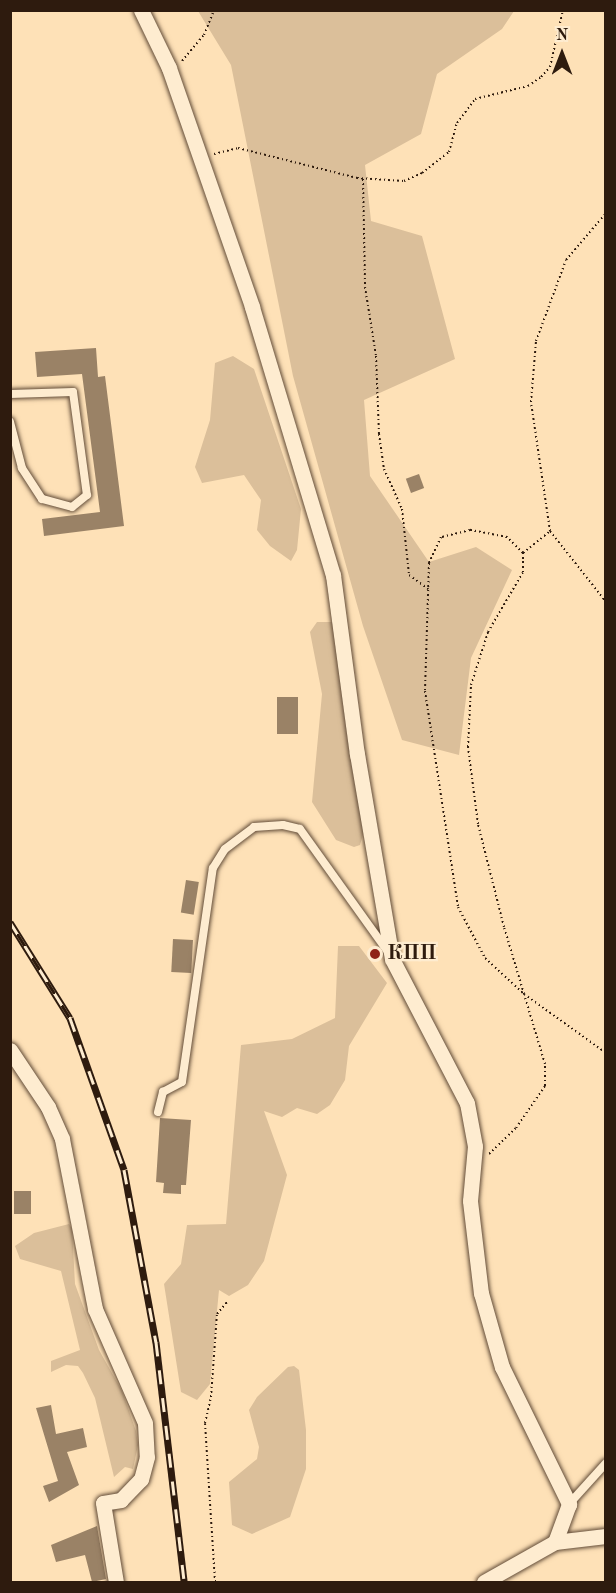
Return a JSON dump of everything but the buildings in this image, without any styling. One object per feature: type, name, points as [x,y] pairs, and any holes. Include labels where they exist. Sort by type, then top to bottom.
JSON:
[{"type":"street","points":[[141,10],[169,68],[252,307],[333,575],[357,754],[392,959],[467,1103],[475,1146],[470,1201],[481,1293],[502,1367],[569,1504],[555,1542]]},
{"type":"street","points":[[10,1050],[48,1107],[62,1139],[95,1309],[145,1423],[147,1457],[141,1479],[121,1500],[103,1503],[116,1582]]},
{"type":"street","points":[[484,1582],[555,1542],[606,1536]]},
{"type":"lane","points":[[10,394],[73,392],[87,495],[72,507],[42,499],[22,468],[10,422]]},
{"type":"lane","points":[[158,1112],[163,1092],[182,1082],[213,868],[225,849],[254,827],[284,825],[300,829],[392,959]]},
{"type":"lane","points":[[569,1504],[606,1463]]},
{"type":"path","points":[[169,68],[186,59],[204,34],[214,10]]},
{"type":"path","points":[[202,162],[218,150],[238,148],[363,179],[404,181],[422,174],[450,152],[457,123],[475,99],[528,86],[541,78],[550,67],[563,10]]},
{"type":"path","points":[[363,179],[365,287],[376,356],[382,458],[402,509],[409,574],[428,589]]},
{"type":"path","points":[[606,213],[566,260],[536,341],[531,402],[550,531],[606,602]]},
{"type":"path","points":[[473,1171],[516,1128],[545,1086],[545,1064],[524,994],[478,824],[468,747],[471,685],[488,632],[523,572],[523,553],[507,537],[470,530],[441,537],[429,563],[425,691],[458,907],[485,958],[524,994],[606,1053]]},
{"type":"path","points":[[523,553],[550,531]]},
{"type":"path","points":[[215,1582],[205,1423],[211,1397],[217,1314],[227,1302]]},
{"type":"shaded area","points":[[198,11],[514,11],[502,29],[437,74],[421,134],[365,165],[371,221],[422,236],[455,359],[364,400],[370,476],[429,562],[476,547],[512,570],[471,658],[459,755],[402,740],[363,626],[293,376],[231,65]]},
{"type":"shaded area","points":[[233,356],[254,369],[301,509],[297,550],[291,561],[270,546],[257,530],[261,500],[244,475],[202,483],[195,467],[210,420],[215,363]]},
{"type":"shaded area","points":[[317,622],[334,622],[364,831],[360,845],[354,847],[336,840],[312,802],[322,694],[310,632]]},
{"type":"shaded area","points":[[338,946],[359,946],[387,983],[349,1046],[345,1080],[330,1105],[317,1114],[297,1108],[282,1117],[264,1111],[287,1175],[264,1261],[248,1285],[229,1296],[219,1290],[210,1384],[197,1400],[181,1392],[164,1284],[181,1264],[187,1225],[226,1224],[241,1045],[292,1039],[335,1018]]},
{"type":"shaded area","points":[[69,1224],[72,1229],[75,1284],[99,1350],[122,1391],[136,1431],[138,1445],[133,1469],[125,1467],[114,1477],[95,1398],[83,1373],[78,1366],[66,1365],[51,1372],[51,1361],[80,1350],[61,1271],[20,1259],[15,1246],[34,1233]]},
{"type":"shaded area","points":[[294,1366],[299,1370],[306,1430],[306,1469],[290,1517],[252,1534],[232,1525],[229,1482],[257,1459],[259,1447],[249,1410],[257,1397],[288,1367]]},
{"type":"railway","points":[[10,922],[70,1018],[124,1170],[156,1342],[184,1582]]},
{"type":"place","name":"КПП","points":[[375,954]]}]
